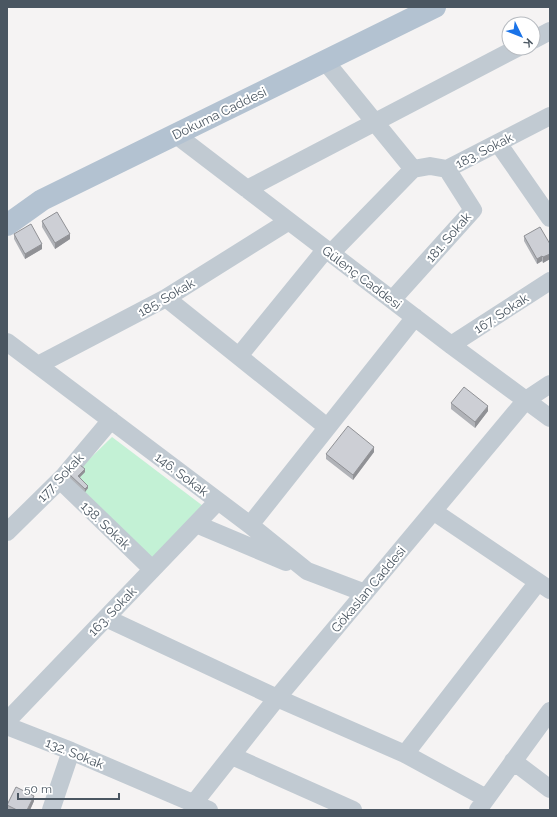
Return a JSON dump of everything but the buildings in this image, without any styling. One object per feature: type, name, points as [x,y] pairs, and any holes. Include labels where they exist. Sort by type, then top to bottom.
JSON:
[{"type":"main road","name":"Dokuma Caddesi","points":[[7,225],[42,200],[435,7]]},
{"type":"street","points":[[541,36],[550,31]]},
{"type":"street","points":[[247,189],[502,56]]},
{"type":"street","points":[[239,356],[329,251],[413,169],[325,61]]},
{"type":"street","name":"183. Sokak","points":[[413,169],[430,166],[447,169],[550,116]]},
{"type":"street","name":"Gülenç Caddesi","points":[[175,134],[414,317],[550,418]]},
{"type":"street","points":[[498,143],[550,218]]},
{"type":"street","name":"181. Sokak","points":[[392,300],[473,210],[447,169]]},
{"type":"street","name":"185. Sokak","points":[[38,365],[166,298],[289,221]]},
{"type":"street","name":"167. Sokak","points":[[451,344],[550,281]]},
{"type":"street","points":[[166,298],[327,427]]},
{"type":"street","points":[[250,525],[414,317]]},
{"type":"street","name":"146. Sokak","points":[[7,342],[250,525],[307,571],[365,593]]},
{"type":"street","name":"Gökaslan Caddesi","points":[[201,807],[232,756],[277,698],[526,400],[550,384]]},
{"type":"street","name":"177. Sokak","points":[[7,532],[60,480],[111,420]]},
{"type":"street","name":"138. Sokak","points":[[60,480],[152,569]]},
{"type":"street","name":"163. Sokak","points":[[7,722],[218,501]]},
{"type":"street","points":[[405,754],[544,586],[433,511]]},
{"type":"street","points":[[196,524],[307,571]]},
{"type":"street","points":[[106,618],[277,698],[405,754],[482,804],[550,711]]},
{"type":"street","name":"132. Sokak","points":[[7,726],[71,751],[201,807]]},
{"type":"street","points":[[51,810],[71,751]]},
{"type":"street","points":[[232,756],[353,810]]},
{"type":"street","points":[[513,761],[550,789]]},
{"type":"green space","points":[[112,437],[203,506],[153,559],[70,478]]}]
